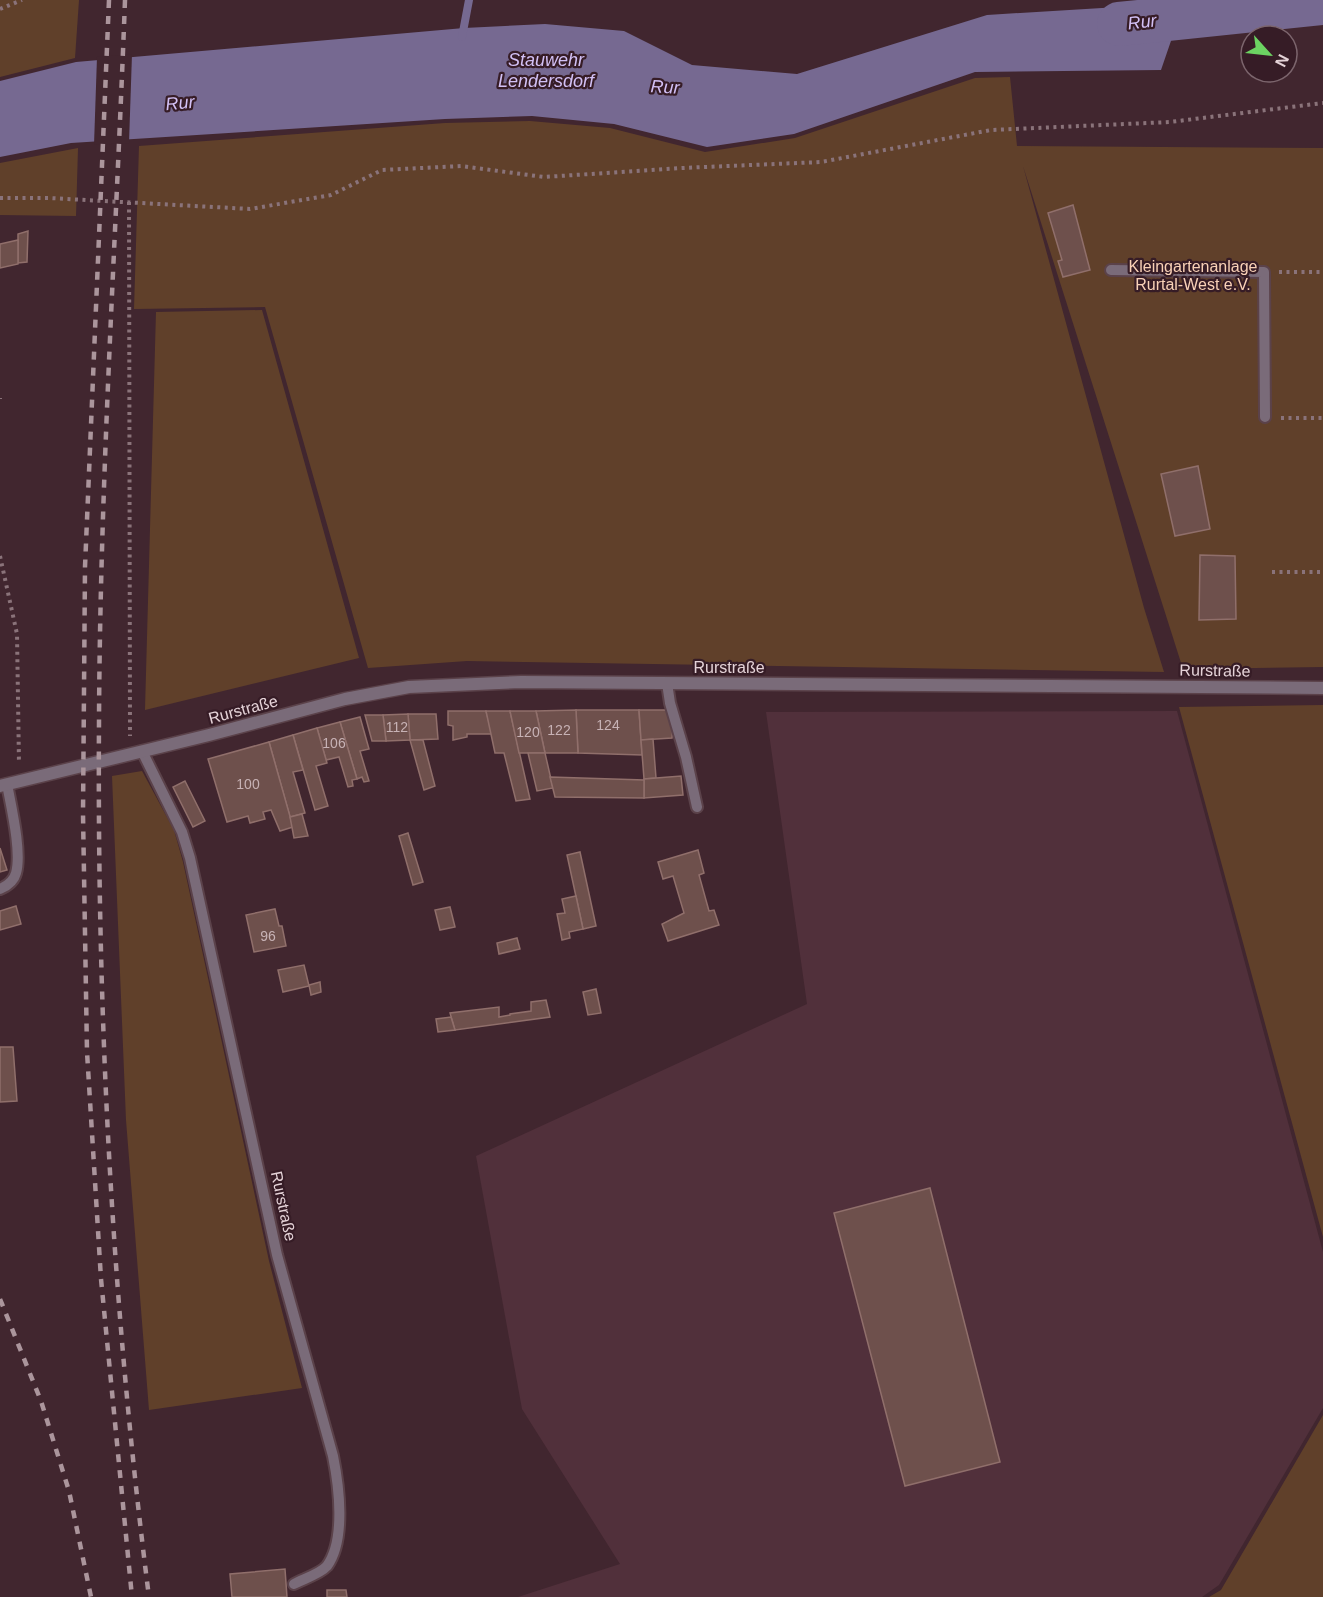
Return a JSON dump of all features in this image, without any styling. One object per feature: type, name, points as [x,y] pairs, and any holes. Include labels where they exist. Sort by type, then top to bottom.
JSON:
[{"type":"street","name":"Rurstraße","points":[[9,783],[345,699],[409,687],[521,682],[1323,688]]},
{"type":"lane","points":[[1111,270],[1264,272],[1265,417]]},
{"type":"lane","points":[[667,683],[697,807]]},
{"type":"lane","name":"Rurstraße","points":[[136,753],[182,832],[190,858],[278,1256],[337,1475],[339,1523],[335,1552],[325,1568],[294,1584]]},
{"type":"lane","points":[[0,889],[8,886],[16,875],[17,859],[9,783]]},
{"type":"path","points":[[0,9],[22,0]]},
{"type":"path","points":[[0,198],[49,198],[250,209],[332,195],[382,170],[461,166],[544,177],[821,162],[991,130],[1170,122],[1323,103]]},
{"type":"path","points":[[129,202],[136,753]]},
{"type":"path","points":[[1264,272],[1323,272]]},
{"type":"path","points":[[1265,417],[1323,418]]},
{"type":"path","points":[[0,556],[17,634],[9,783]]},
{"type":"path","points":[[1272,572],[1323,572]]},
{"type":"shaded area","points":[[1177,711],[1323,1252],[1323,1408],[1219,1585],[1202,1597],[518,1597],[620,1564],[522,1409],[476,1156],[807,1004],[766,712]]},
{"type":"green space","points":[[0,0],[79,0],[75,58],[0,77]]},
{"type":"green space","name":"Kleingartenanlage Rurtal-West e.V.","points":[[1010,77],[1017,146],[1323,148],[1323,667],[1183,669],[1023,166],[1144,608],[1164,672],[467,661],[368,668],[265,307],[134,309],[139,146],[445,123],[530,121],[610,128],[705,152],[795,138],[975,78]]},
{"type":"green space","points":[[78,148],[76,216],[0,215],[0,163]]},
{"type":"green space","points":[[262,310],[359,658],[145,710],[156,312]]},
{"type":"green space","points":[[1323,705],[1323,1237],[1179,707]]},
{"type":"green space","points":[[142,771],[174,830],[183,862],[269,1261],[302,1388],[149,1410],[126,1120],[112,776]]},
{"type":"green space","points":[[1323,1415],[1323,1597],[1209,1597],[1221,1590]]},
{"type":"water","name":"Stauwehr Lendersdorf","points":[[1184,3],[1161,70],[975,72],[794,134],[707,147],[614,124],[532,116],[445,119],[71,143],[0,157],[0,81],[76,62],[464,28],[545,24],[624,31],[692,65],[797,74],[987,15]]},
{"type":"pier","points":[[132,54],[129,143],[94,145],[97,57]]},
{"type":"building","points":[[1073,205],[1090,270],[1063,277],[1058,261],[1062,260],[1048,213]]},
{"type":"building","points":[[28,231],[27,262],[18,263],[18,234]]},
{"type":"building","points":[[18,240],[18,264],[0,268],[0,244]]},
{"type":"building","points":[[1198,466],[1210,529],[1175,536],[1161,474]]},
{"type":"building","points":[[1200,555],[1235,556],[1236,619],[1199,620]]},
{"type":"building","points":[[576,710],[639,710],[642,755],[578,753]]},
{"type":"building","points":[[576,710],[578,753],[545,753],[536,711]]},
{"type":"building","points":[[639,710],[667,710],[673,726],[672,738],[641,740]]},
{"type":"building","points":[[448,711],[486,711],[492,734],[467,734],[467,737],[453,740],[453,726],[448,725]]},
{"type":"building","points":[[486,711],[510,711],[530,799],[516,801],[504,753],[495,753]]},
{"type":"building","points":[[510,711],[536,711],[545,753],[519,753]]},
{"type":"building","points":[[408,714],[436,714],[438,739],[410,740]]},
{"type":"building","points":[[408,714],[410,740],[386,741],[383,715]]},
{"type":"building","points":[[365,715],[383,715],[386,741],[372,741]]},
{"type":"building","points":[[360,717],[369,749],[360,751],[369,781],[364,782],[362,777],[357,779],[340,722]]},
{"type":"building","points":[[340,722],[357,779],[352,780],[353,786],[348,787],[339,757],[326,760],[317,728]]},
{"type":"building","points":[[317,728],[327,763],[316,766],[328,806],[315,810],[293,735]]},
{"type":"building","points":[[293,735],[303,770],[293,772],[305,813],[290,817],[269,742]]},
{"type":"building","points":[[653,739],[656,778],[644,779],[641,740]]},
{"type":"building","points":[[410,740],[423,740],[435,786],[424,790]]},
{"type":"building","points":[[269,742],[293,827],[280,831],[271,810],[263,812],[265,819],[250,823],[248,816],[227,822],[208,759]]},
{"type":"building","points":[[528,753],[545,753],[553,788],[537,791]]},
{"type":"building","points":[[681,776],[683,795],[644,798],[644,779]]},
{"type":"building","points":[[550,777],[644,780],[644,798],[555,797]]},
{"type":"building","points":[[185,781],[205,821],[193,827],[173,787]]},
{"type":"building","points":[[302,814],[308,836],[294,838],[290,817]]},
{"type":"building","points":[[408,833],[423,882],[413,885],[399,836]]},
{"type":"building","points":[[0,848],[7,870],[0,872]]},
{"type":"building","points":[[698,850],[704,873],[699,875],[709,911],[714,910],[719,925],[668,941],[662,924],[684,913],[673,876],[663,879],[658,862]]},
{"type":"building","points":[[580,852],[596,926],[583,929],[567,855]]},
{"type":"building","points":[[576,896],[583,929],[569,932],[570,938],[562,940],[557,914],[565,913],[562,899]]},
{"type":"building","points":[[16,906],[21,924],[0,930],[0,911]]},
{"type":"building","points":[[450,907],[455,927],[440,930],[435,910]]},
{"type":"building","points":[[275,909],[279,926],[282,926],[286,946],[254,952],[246,915]]},
{"type":"building","points":[[517,938],[520,949],[499,954],[497,943]]},
{"type":"building","points":[[304,965],[309,986],[283,992],[278,970]]},
{"type":"building","points":[[320,982],[321,992],[311,995],[309,985]]},
{"type":"building","points":[[596,989],[601,1013],[588,1015],[583,992]]},
{"type":"building","points":[[546,1000],[550,1017],[455,1030],[450,1013],[499,1007],[499,1017],[531,1011],[531,1002]]},
{"type":"building","points":[[451,1017],[455,1030],[438,1032],[436,1019]]},
{"type":"building","points":[[0,1047],[13,1047],[17,1101],[0,1102]]},
{"type":"building","points":[[930,1188],[1000,1462],[905,1486],[834,1213]]},
{"type":"building","points":[[285,1569],[287,1597],[232,1597],[230,1574]]},
{"type":"building","points":[[327,1590],[346,1590],[347,1597],[327,1597]]},
{"type":"waterway","points":[[462,37],[469,0]]},
{"type":"waterway","name":"Rur","points":[[1119,24],[1323,3]]},
{"type":"railway","points":[[109,0],[85,567],[83,814],[87,1052],[101,1279],[132,1597]]},
{"type":"railway","points":[[125,0],[102,542],[99,832],[104,1051],[116,1270],[125,1379],[149,1597]]},
{"type":"railway","points":[[0,1299],[41,1401],[69,1491],[91,1597]]}]
